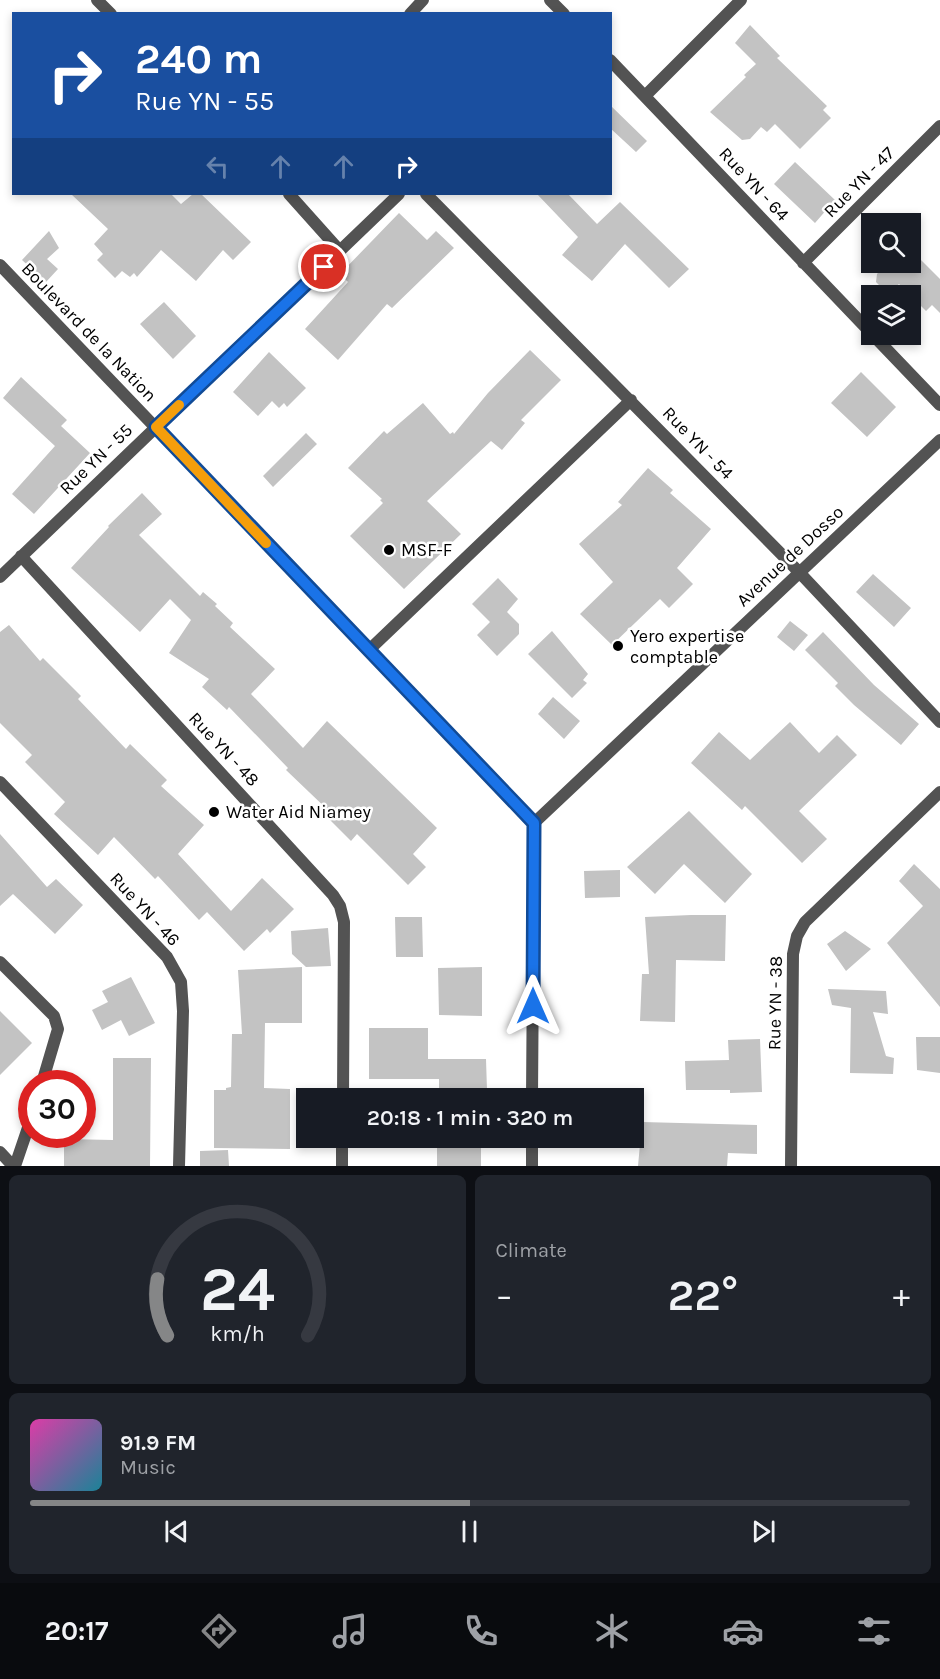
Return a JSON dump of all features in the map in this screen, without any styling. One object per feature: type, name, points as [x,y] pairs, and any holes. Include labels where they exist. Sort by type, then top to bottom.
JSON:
[{"type":"street","points":[[97,0],[109,12]]},
{"type":"street","points":[[412,12],[423,0]]},
{"type":"street","points":[[550,0],[562,12]]},
{"type":"street","points":[[646,95],[741,0]]},
{"type":"street","name":"Rue YN - 64","points":[[612,62],[861,323]]},
{"type":"street","name":"Rue YN - 47","points":[[803,263],[940,126]]},
{"type":"street","points":[[289,195],[340,251]]},
{"type":"street","name":"Rue YN - 55","points":[[0,577],[398,195]]},
{"type":"street","name":"Rue YN - 54","points":[[427,195],[799,572],[940,722]]},
{"type":"street","name":"Boulevard de la Nation","points":[[0,265],[534,823]]},
{"type":"street","name":"Rue YN - 64","points":[[883,345],[940,405]]},
{"type":"street","points":[[369,650],[631,400]]},
{"type":"street","name":"Avenue de Dosso","points":[[534,823],[940,440]]},
{"type":"street","name":"Rue YN - 48","points":[[21,556],[333,895],[340,906],[344,922],[343,1088]]},
{"type":"street","name":"Rue YN - 46","points":[[0,782],[166,957],[181,982],[183,1011],[178,1166]]},
{"type":"street","name":"Rue YN - 38","points":[[791,1166],[793,954],[797,936],[805,922],[940,792]]},
{"type":"street","points":[[532,1088],[534,823]]},
{"type":"street","points":[[0,962],[54,1016],[58,1029],[46,1070]]},
{"type":"street","points":[[0,1152],[14,1166],[20,1148]]},
{"type":"street","points":[[342,1148],[342,1166]]},
{"type":"street","points":[[532,1148],[532,1166]]},
{"type":"building","points":[[750,25],[780,56],[777,58],[827,106],[823,110],[831,118],[800,149],[775,124],[767,132],[761,127],[750,139],[742,140],[710,112],[756,64],[735,43]]},
{"type":"building","points":[[612,107],[647,141],[636,152],[612,130]]},
{"type":"building","points":[[795,162],[835,200],[815,223],[774,184]]},
{"type":"building","points":[[72,195],[172,195],[181,204],[192,195],[202,195],[251,242],[233,260],[223,250],[196,281],[161,250],[137,277],[134,273],[130,277],[122,271],[115,278],[97,260],[103,254],[94,244],[108,229]]},
{"type":"building","points":[[538,195],[569,195],[597,224],[620,202],[689,269],[669,288],[625,244],[592,281],[562,255],[578,237]]},
{"type":"building","points":[[399,213],[427,240],[436,231],[454,248],[392,308],[387,304],[338,360],[305,329],[348,282],[340,274]]},
{"type":"building","points":[[49,231],[59,248],[47,259],[58,269],[46,282],[22,260]]},
{"type":"building","points":[[921,260],[940,279],[940,313],[932,305],[926,311],[921,306],[921,285],[879,285],[876,282],[877,274],[921,273]]},
{"type":"building","points":[[164,302],[196,336],[173,359],[140,324]]},
{"type":"building","points":[[530,350],[561,380],[521,420],[525,423],[502,450],[491,441],[427,501],[461,534],[404,589],[350,536],[383,503],[380,500],[382,499],[348,468],[384,431],[387,434],[423,403],[450,434],[453,432],[454,434],[488,393]]},
{"type":"building","points":[[269,352],[306,388],[287,407],[284,403],[279,408],[272,401],[258,416],[233,392]]},
{"type":"building","points":[[861,372],[896,407],[867,437],[831,403]]},
{"type":"building","points":[[21,377],[67,420],[61,426],[90,453],[34,514],[12,494],[55,446],[3,398]]},
{"type":"building","points":[[306,433],[317,444],[273,487],[263,476]]},
{"type":"building","points":[[648,468],[673,490],[670,493],[711,529],[677,568],[693,584],[669,608],[660,599],[612,645],[580,614],[613,582],[579,544],[622,505],[618,502]]},
{"type":"building","points":[[142,493],[162,514],[139,535],[200,596],[203,592],[217,604],[215,606],[233,623],[230,627],[275,669],[251,694],[303,748],[327,721],[437,828],[413,854],[426,867],[408,885],[357,834],[351,841],[328,818],[332,814],[286,770],[288,768],[229,707],[227,710],[202,687],[209,679],[169,653],[191,620],[170,599],[140,632],[71,568],[108,526]]},
{"type":"building","points":[[873,574],[911,608],[894,627],[856,592]]},
{"type":"building","points":[[498,578],[518,599],[507,612],[519,624],[519,634],[497,656],[477,635],[490,622],[472,604]]},
{"type":"building","points":[[790,621],[808,635],[794,651],[777,637]]},
{"type":"building","points":[[9,625],[40,661],[43,658],[81,696],[78,699],[126,749],[130,744],[167,780],[161,786],[204,825],[178,854],[231,911],[262,878],[294,909],[270,933],[267,929],[244,951],[207,912],[199,920],[158,876],[155,879],[114,837],[98,855],[54,814],[65,802],[25,762],[32,755],[0,723],[0,632]]},
{"type":"building","points":[[552,631],[588,674],[583,680],[587,683],[572,698],[528,654]]},
{"type":"building","points":[[823,632],[874,685],[919,724],[901,745],[854,705],[835,686],[838,683],[805,650]]},
{"type":"building","points":[[553,697],[580,721],[564,739],[538,714]]},
{"type":"building","points":[[790,722],[819,753],[837,735],[857,755],[799,811],[827,839],[802,863],[745,806],[742,810],[691,763],[719,732],[750,760]]},
{"type":"building","points":[[689,811],[752,874],[725,903],[684,864],[655,894],[627,867]]},
{"type":"building","points":[[0,834],[47,887],[56,879],[83,905],[55,934],[13,894],[0,906]]},
{"type":"building","points":[[914,864],[940,889],[940,1007],[887,943],[923,906],[899,881]]},
{"type":"building","points":[[620,870],[620,897],[585,898],[584,871]]},
{"type":"building","points":[[726,915],[725,961],[676,960],[675,1022],[640,1021],[642,974],[649,974],[645,917]]},
{"type":"building","points":[[395,917],[422,917],[423,957],[396,957]]},
{"type":"building","points":[[328,928],[331,966],[306,967],[292,954],[291,931]]},
{"type":"building","points":[[845,931],[871,949],[846,971],[827,944]]},
{"type":"building","points":[[302,967],[302,1023],[265,1023],[264,1088],[290,1089],[290,1149],[214,1148],[214,1090],[226,1090],[231,1087],[232,1034],[242,1034],[238,970]]},
{"type":"building","points":[[482,967],[482,1016],[439,1015],[438,968]]},
{"type":"building","points":[[131,977],[155,1023],[129,1036],[121,1020],[102,1030],[92,1010],[108,1002],[102,991]]},
{"type":"building","points":[[828,989],[886,991],[888,1014],[873,1012],[886,1056],[894,1058],[893,1074],[850,1073],[851,1008],[832,1005]]},
{"type":"building","points":[[0,1011],[32,1043],[0,1075]]},
{"type":"building","points":[[369,1028],[428,1028],[428,1059],[486,1059],[487,1088],[439,1088],[439,1079],[369,1079]]},
{"type":"building","points":[[916,1037],[940,1037],[940,1073],[917,1070]]},
{"type":"building","points":[[760,1039],[762,1092],[730,1093],[730,1090],[686,1090],[685,1061],[729,1060],[728,1040]]},
{"type":"building","points":[[113,1058],[151,1058],[150,1166],[64,1166],[64,1148],[96,1148],[96,1140],[113,1140]]},
{"type":"building","points":[[644,1122],[757,1125],[757,1154],[728,1153],[727,1166],[638,1166],[640,1148],[644,1148]]},
{"type":"building","points":[[437,1148],[481,1148],[481,1166],[437,1166]]},
{"type":"building","points":[[228,1150],[229,1166],[200,1166],[200,1151]]},
{"type":"slow traffic","points":[[179,405],[156,427],[266,543]]},
{"type":"place","name":"MSF-F","points":[[389,550]]},
{"type":"place","name":"Yero expertise comptable","points":[[618,646]]},
{"type":"place","name":"Water Aid Niamey","points":[[214,812]]},
{"type":"route","points":[[324,267],[156,427],[534,823],[533,1006]]}]
